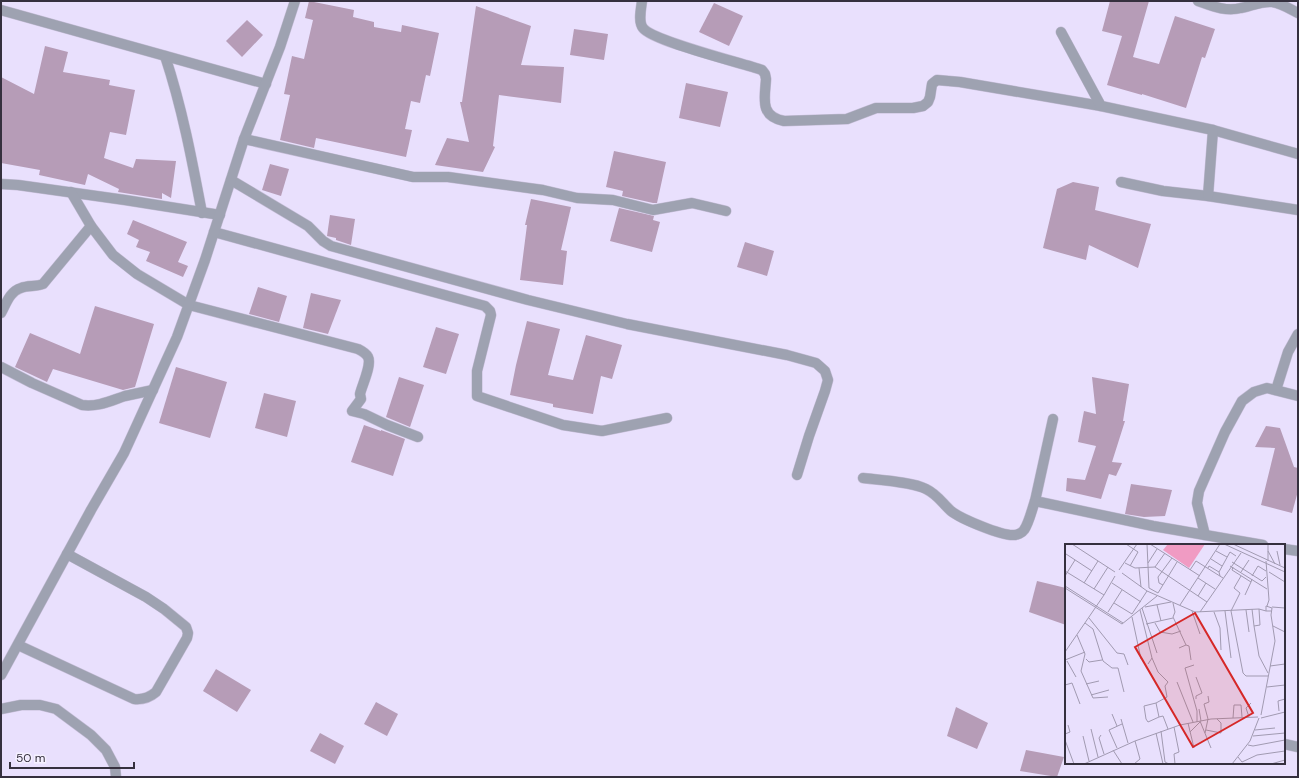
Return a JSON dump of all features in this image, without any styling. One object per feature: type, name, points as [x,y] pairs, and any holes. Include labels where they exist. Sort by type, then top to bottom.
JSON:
[{"type":"street","points":[[1,675],[124,453],[177,337],[220,215],[244,140],[280,47],[295,1]]},
{"type":"street","points":[[642,1],[640,22],[643,29],[648,33],[675,44],[762,70],[766,79],[765,108],[768,114],[776,119],[784,121],[847,119],[869,109],[913,108],[923,106],[928,102],[932,84],[937,80],[960,82],[1101,106],[1214,130],[1298,154]]},
{"type":"street","points":[[1198,1],[1217,8],[1229,10],[1271,2],[1281,4],[1298,13]]},
{"type":"street","points":[[1,10],[266,84]]},
{"type":"street","points":[[1062,32],[1101,106]]},
{"type":"street","points":[[165,56],[176,88],[191,153],[202,213]]},
{"type":"street","points":[[1208,196],[1214,130]]},
{"type":"street","points":[[244,140],[413,177],[448,177],[543,190],[577,198],[613,200],[653,210],[692,203],[726,211]]},
{"type":"street","points":[[231,180],[308,226],[323,241],[331,246],[536,302],[627,324],[787,355],[816,363],[825,371],[828,380],[808,436],[797,475]]},
{"type":"street","points":[[1121,182],[1163,191],[1208,196],[1298,210]]},
{"type":"street","points":[[1,184],[71,192],[220,215]]},
{"type":"street","points":[[71,192],[92,226],[113,255],[137,274],[189,305],[358,349],[364,352],[368,356],[370,364],[360,394],[361,399],[352,411],[364,414],[386,425],[418,437]]},
{"type":"street","points":[[1,313],[13,292],[20,288],[36,287],[43,284],[92,226]]},
{"type":"street","points":[[214,232],[485,306],[490,311],[491,316],[477,371],[477,396],[563,425],[602,431],[667,418]]},
{"type":"street","points":[[1276,390],[1288,352],[1298,334]]},
{"type":"street","points":[[1,367],[32,383],[86,406],[111,402],[123,397],[153,390]]},
{"type":"street","points":[[1205,535],[1197,503],[1199,491],[1225,432],[1242,401],[1254,392],[1267,388],[1298,396]]},
{"type":"street","points":[[863,478],[918,486],[927,489],[963,519],[1004,534],[1018,534],[1024,530],[1035,501],[1053,419]]},
{"type":"street","points":[[1035,501],[1153,526],[1257,544]]},
{"type":"street","points":[[1285,549],[1298,551]]},
{"type":"street","points":[[18,645],[134,699],[143,700],[156,692],[187,638],[188,633],[186,627],[146,597],[67,554]]},
{"type":"street","points":[[1,709],[40,705],[56,709],[91,734],[106,750],[114,767],[116,777]]},
{"type":"street","points":[[1285,744],[1298,747]]},
{"type":"building","points":[[309,1],[354,10],[353,17],[374,22],[374,27],[401,32],[402,25],[439,33],[430,76],[426,75],[420,103],[411,101],[405,129],[412,130],[406,157],[316,138],[314,148],[280,140],[290,95],[284,94],[292,56],[304,59],[313,20],[305,18]]},
{"type":"building","points":[[1110,1],[1149,1],[1133,57],[1159,64],[1175,16],[1215,29],[1205,58],[1202,57],[1186,108],[1107,85],[1122,36],[1102,31]]},
{"type":"building","points":[[714,3],[743,16],[729,46],[699,32]]},
{"type":"building","points":[[476,6],[531,26],[521,65],[564,67],[561,103],[499,95],[493,146],[495,147],[483,172],[435,165],[447,138],[469,142],[460,102],[462,102]]},
{"type":"building","points":[[247,20],[263,35],[242,57],[226,41]]},
{"type":"building","points":[[574,29],[608,34],[604,60],[570,55]]},
{"type":"building","points":[[45,46],[68,52],[63,72],[110,80],[109,85],[135,90],[126,135],[110,132],[104,158],[133,168],[136,159],[176,161],[171,198],[162,193],[162,199],[118,192],[119,189],[88,174],[85,185],[39,175],[40,170],[1,163],[1,77],[34,94]]},
{"type":"building","points":[[686,83],[728,92],[720,127],[679,118]]},
{"type":"building","points":[[614,151],[666,162],[657,203],[622,196],[623,191],[606,187]]},
{"type":"building","points":[[270,164],[289,169],[281,196],[262,190]]},
{"type":"building","points":[[1073,182],[1099,187],[1095,210],[1151,224],[1138,268],[1089,245],[1086,260],[1043,248],[1057,189]]},
{"type":"building","points":[[531,199],[571,207],[561,250],[567,251],[563,285],[520,280],[527,225],[525,225]]},
{"type":"building","points":[[619,208],[654,216],[653,220],[660,222],[652,252],[610,241]]},
{"type":"building","points":[[330,215],[355,219],[351,245],[336,240],[336,238],[327,236]]},
{"type":"building","points":[[133,220],[187,242],[178,262],[188,266],[183,277],[146,261],[150,252],[136,247],[139,240],[127,234]]},
{"type":"building","points":[[745,242],[774,251],[767,276],[737,267]]},
{"type":"building","points":[[258,287],[287,296],[279,322],[249,314]]},
{"type":"building","points":[[311,293],[341,300],[328,334],[303,328]]},
{"type":"building","points":[[95,306],[154,324],[135,387],[123,390],[53,369],[47,382],[15,367],[30,333],[80,354]]},
{"type":"building","points":[[527,321],[560,329],[548,375],[573,380],[586,335],[622,345],[612,379],[601,376],[593,414],[553,407],[553,404],[510,395]]},
{"type":"building","points":[[436,327],[459,334],[446,374],[423,367]]},
{"type":"building","points":[[176,367],[227,382],[210,438],[159,423]]},
{"type":"building","points":[[399,377],[424,385],[410,427],[386,417]]},
{"type":"building","points":[[1092,377],[1129,384],[1123,421],[1125,421],[1112,462],[1122,463],[1116,476],[1109,474],[1101,499],[1066,491],[1067,478],[1085,480],[1096,446],[1078,442],[1084,411],[1096,414]]},
{"type":"building","points":[[264,393],[296,401],[287,437],[255,428]]},
{"type":"building","points":[[364,425],[405,439],[393,476],[351,462]]},
{"type":"building","points":[[1266,426],[1280,428],[1294,467],[1298,468],[1298,491],[1292,513],[1261,505],[1275,448],[1255,447]]},
{"type":"building","points":[[1131,484],[1172,490],[1165,516],[1144,517],[1125,514]]},
{"type":"building","points":[[1037,581],[1065,588],[1065,625],[1029,612]]},
{"type":"building","points":[[216,669],[251,690],[237,712],[203,691]]},
{"type":"building","points":[[376,702],[398,714],[387,736],[364,724]]},
{"type":"building","points":[[956,707],[988,723],[977,749],[947,736]]},
{"type":"building","points":[[320,733],[344,746],[335,764],[310,751]]},
{"type":"building","points":[[1026,750],[1064,757],[1057,777],[1020,771]]}]
